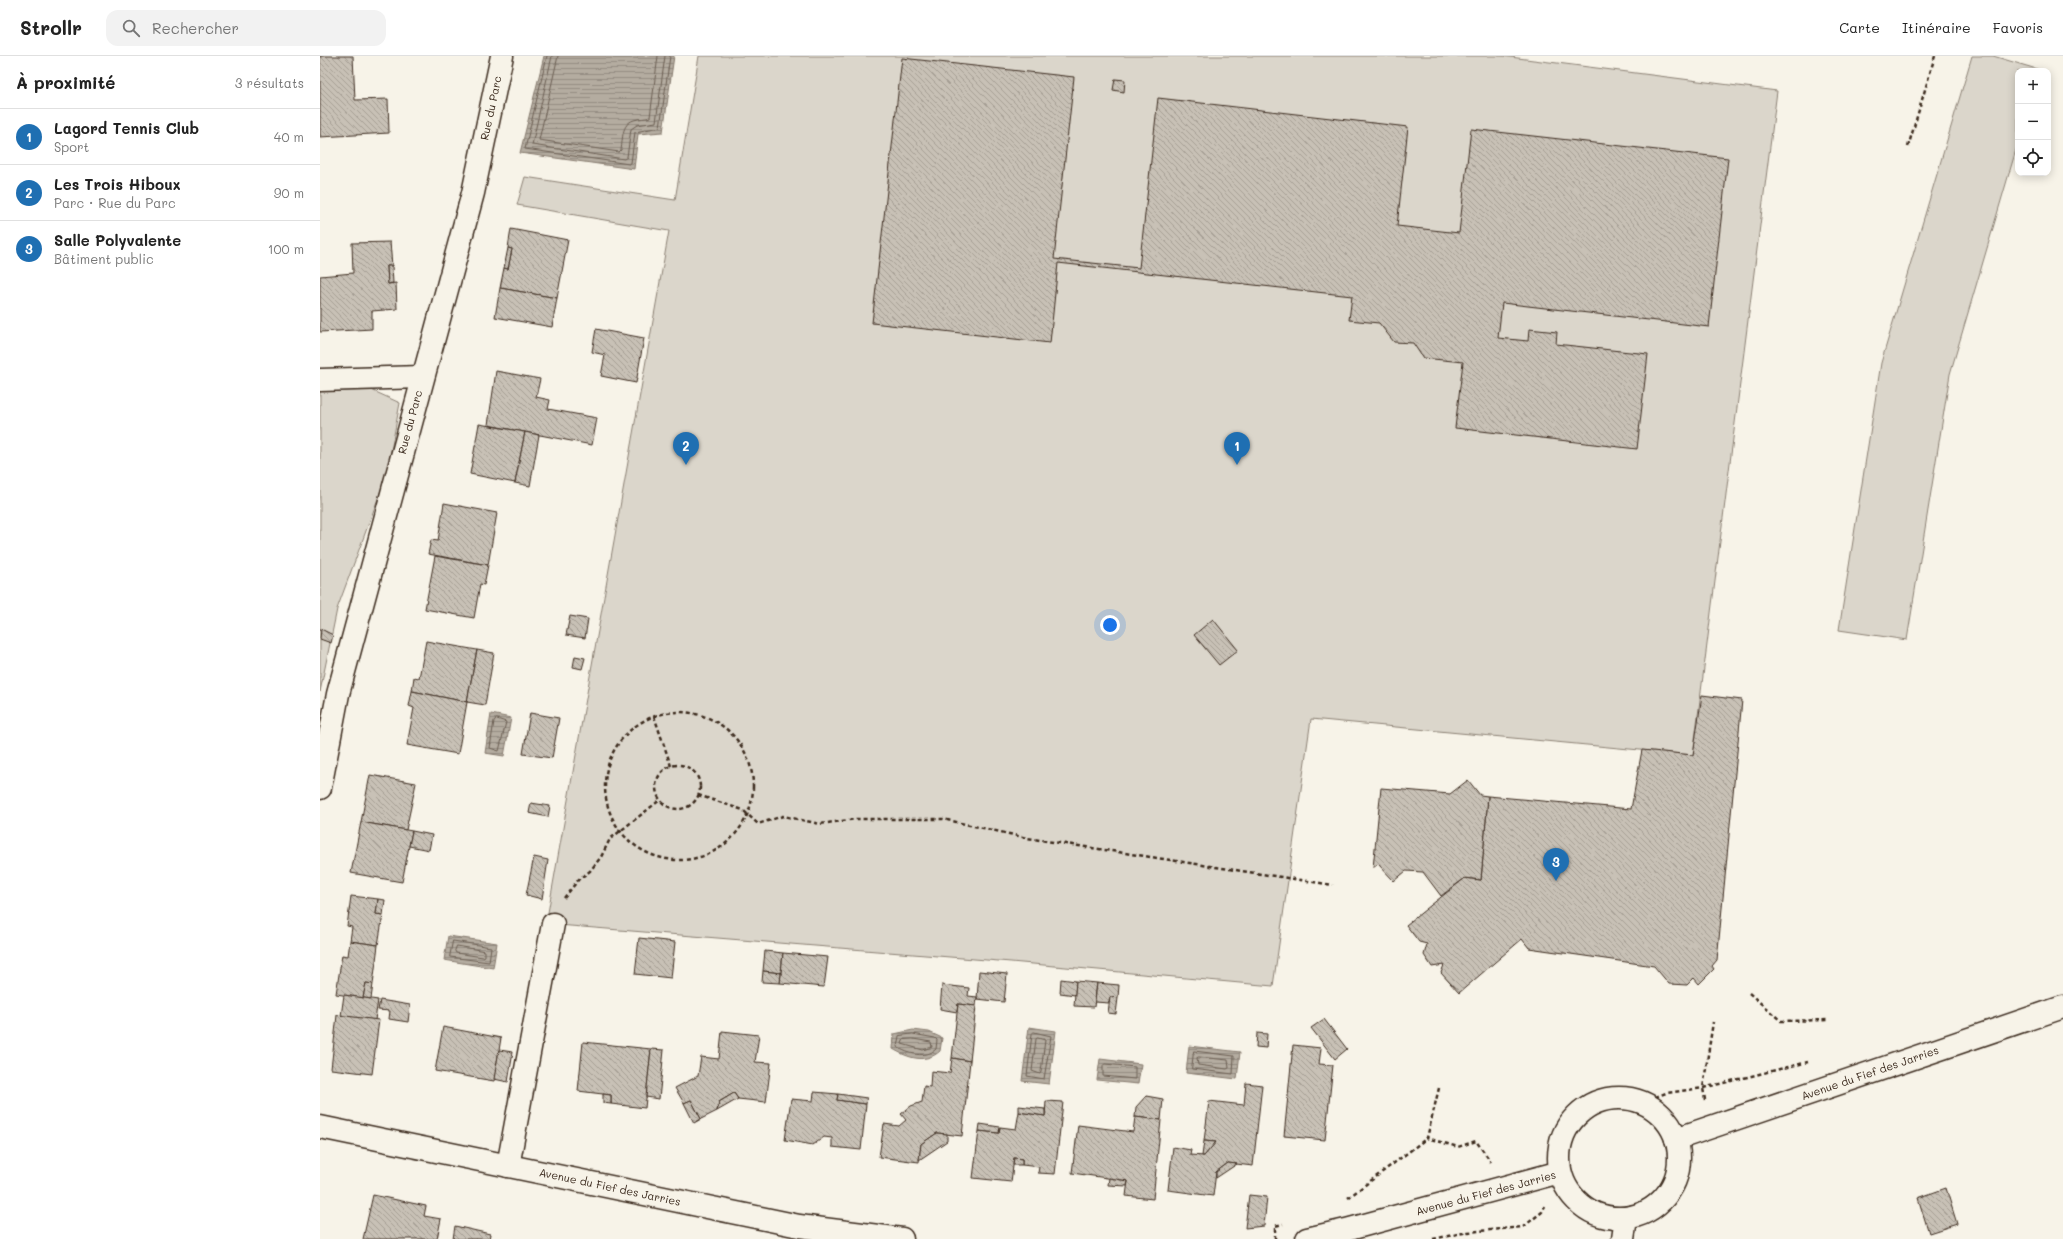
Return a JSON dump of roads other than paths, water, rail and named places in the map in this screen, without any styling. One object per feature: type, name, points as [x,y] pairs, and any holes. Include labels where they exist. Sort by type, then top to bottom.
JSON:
[{"type":"street","name":"Rue du Parc","points":[[320,788],[338,694],[472,193],[502,56]]},
{"type":"street","points":[[320,380],[422,377]]},
{"type":"street","points":[[508,1166],[553,924]]},
{"type":"street","name":"Avenue du Fief des Jarries","points":[[1676,1139],[2063,1007]]},
{"type":"street","points":[[1617,1097],[1642,1102],[1657,1111],[1669,1124],[1676,1139],[1679,1157],[1677,1174],[1670,1191],[1658,1204],[1624,1229],[1608,1218],[1592,1212],[1577,1202],[1566,1189],[1560,1172],[1558,1153],[1563,1134],[1574,1117],[1589,1105],[1603,1099],[1617,1097]]},
{"type":"street","name":"Avenue du Fief des Jarries","points":[[320,1127],[798,1226],[902,1239]]},
{"type":"street","name":"Avenue du Fief des Jarries","points":[[1307,1239],[1509,1187],[1560,1172]]},
{"type":"water","points":[[544,56],[674,56],[663,132],[638,134],[634,169],[520,153]]},
{"type":"water","points":[[491,714],[511,718],[504,756],[485,753]]},
{"type":"water","points":[[448,936],[497,943],[493,968],[444,960]]},
{"type":"water","points":[[1029,1027],[1056,1031],[1049,1084],[1022,1081]]},
{"type":"water","points":[[913,1030],[929,1032],[942,1038],[940,1051],[929,1057],[917,1058],[905,1055],[893,1049],[894,1034]]},
{"type":"water","points":[[1189,1046],[1240,1052],[1237,1079],[1186,1073]]},
{"type":"water","points":[[1100,1059],[1141,1064],[1138,1084],[1097,1080]]},
{"type":"place","name":"Les Trois Hiboux","points":[[686,465]]},
{"type":"place","name":"Lagord Tennis Club","points":[[1237,465]]},
{"type":"place","name":"Salle Polyvalente","points":[[1556,881]]}]
